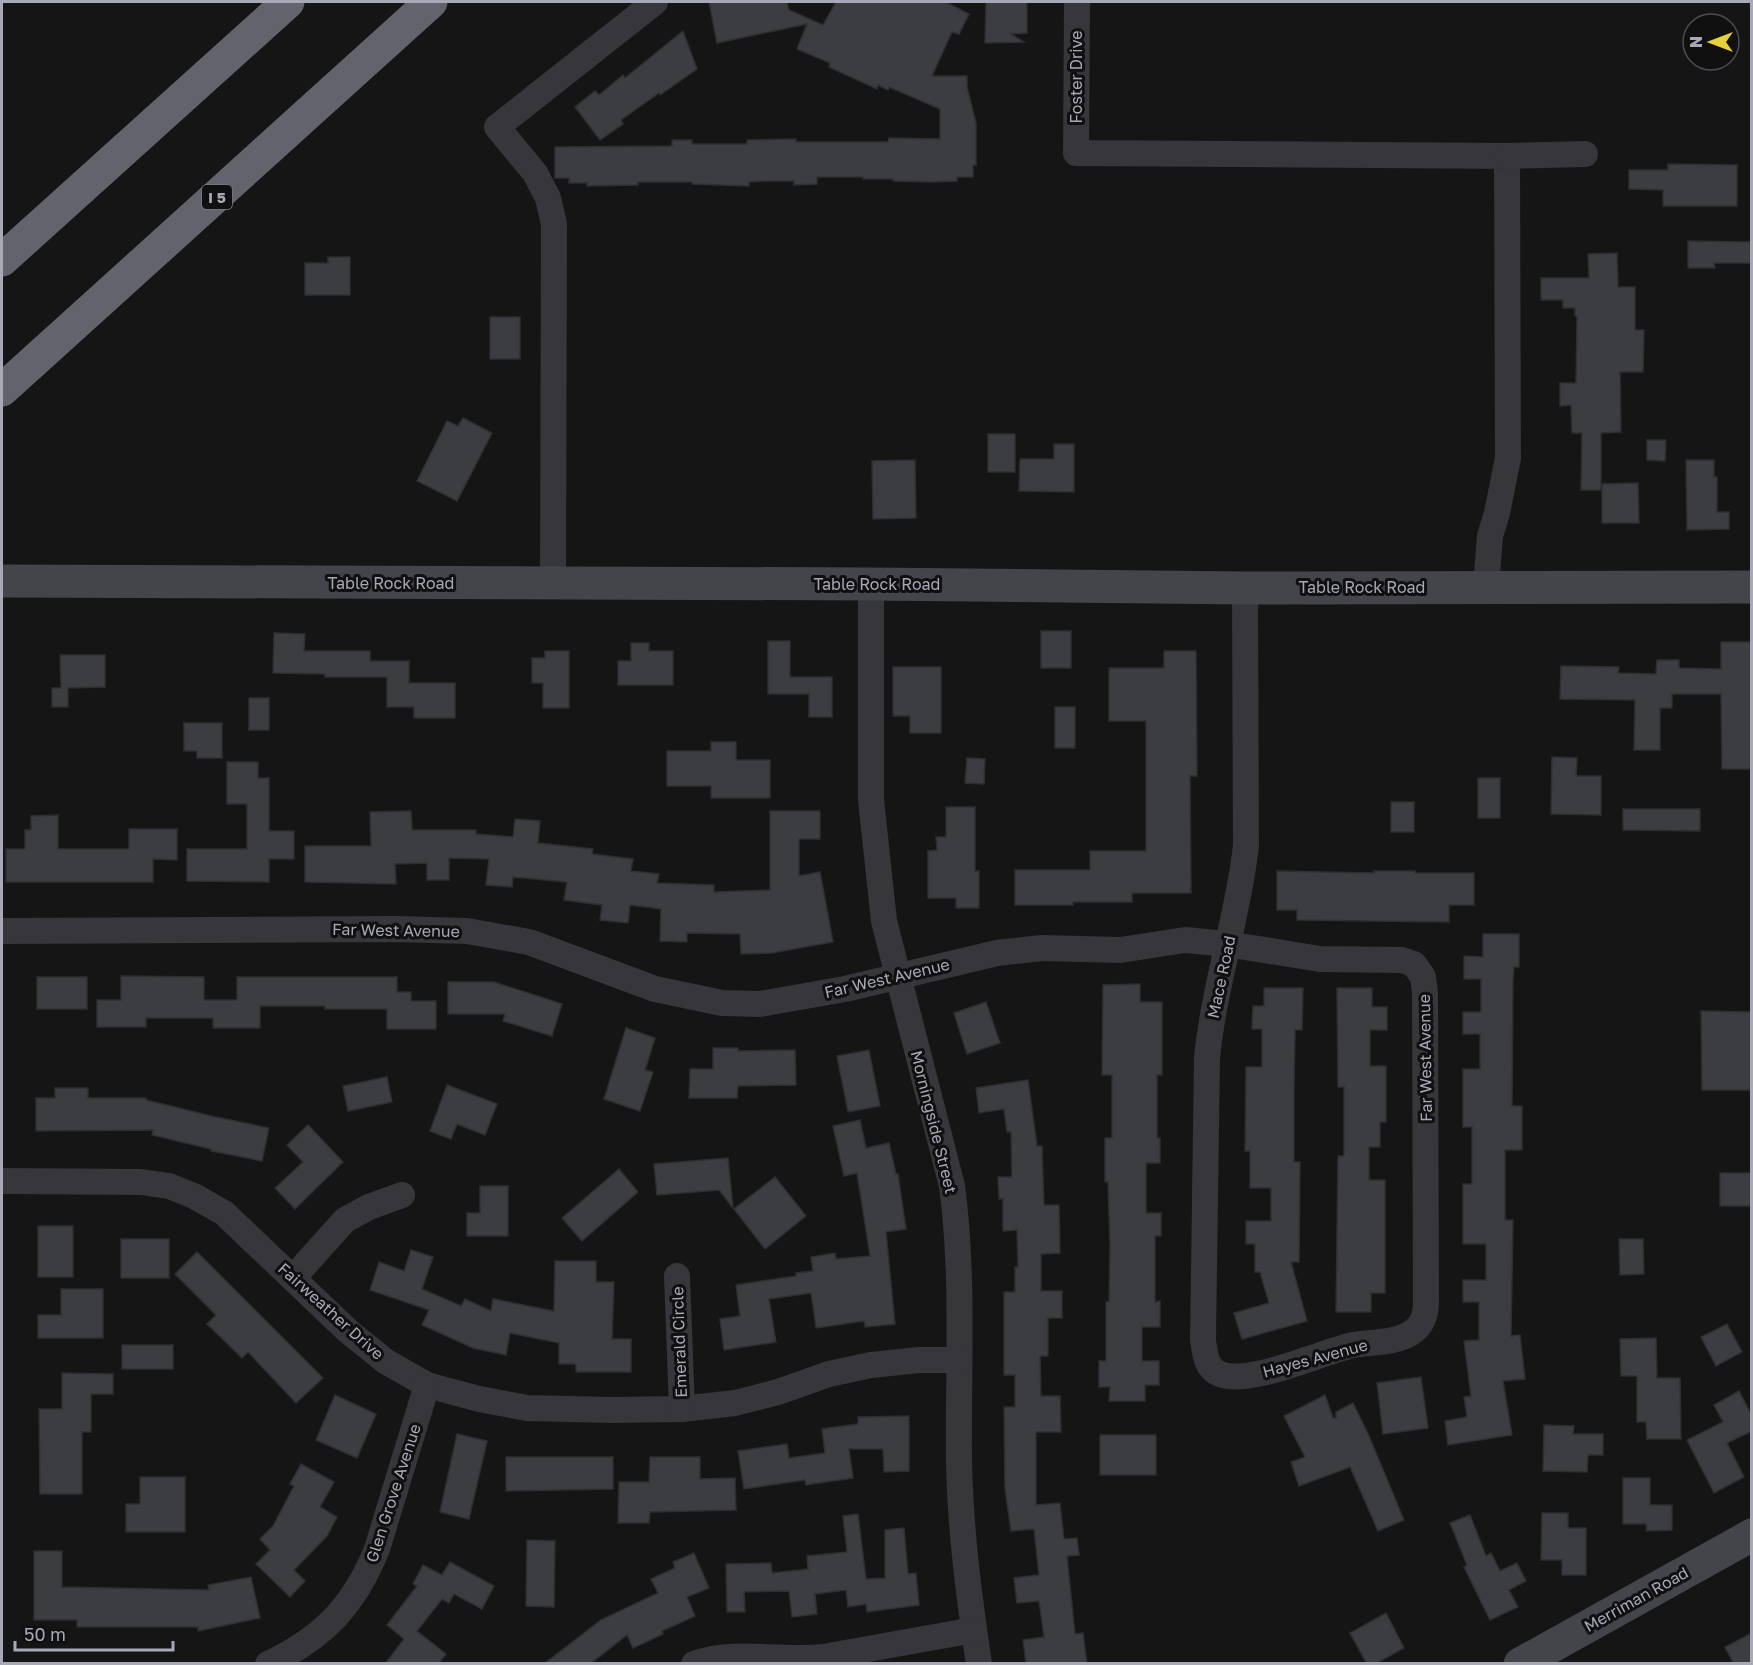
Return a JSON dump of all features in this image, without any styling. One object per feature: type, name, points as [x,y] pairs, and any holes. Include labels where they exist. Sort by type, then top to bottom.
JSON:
[{"type":"highway","points":[[2,260],[288,2]]},
{"type":"highway","name":"I 5","points":[[2,390],[430,2]]},
{"type":"main road","name":"Table Rock Road","points":[[2,581],[871,584],[1245,588],[1752,587]]},
{"type":"main road","name":"Merriman Road","points":[[1520,1664],[1752,1535]]},
{"type":"street","points":[[553,583],[554,224],[548,198],[536,173],[496,127],[655,2]]},
{"type":"street","name":"Foster Drive","points":[[1077,2],[1076,153],[1507,156]]},
{"type":"street","points":[[1486,587],[1490,536],[1508,458],[1507,156],[1585,154]]},
{"type":"street","name":"Morningside Street","points":[[871,584],[871,800],[884,921],[952,1186],[958,1229],[959,1462],[964,1559],[979,1664]]},
{"type":"street","name":"Mace Road","points":[[1209,1366],[1203,1340],[1205,1096],[1210,1022],[1242,882],[1246,846],[1245,588]]},
{"type":"street","name":"Far West Avenue","points":[[2,931],[396,929],[467,931],[529,942],[655,989],[722,1003],[759,1004],[845,989],[997,953],[1042,948],[1120,950],[1185,940],[1227,944],[1320,959],[1401,960],[1414,964],[1423,977],[1425,993],[1426,1314],[1420,1325]]},
{"type":"street","name":"Fairweather Drive","points":[[2,1181],[141,1182],[169,1186],[194,1196],[224,1213],[326,1311],[385,1361],[428,1385],[479,1399],[527,1408],[682,1409],[735,1403],[778,1392],[829,1374],[871,1365],[919,1360],[959,1360]]},
{"type":"street","points":[[293,1278],[345,1220],[369,1207],[402,1195]]},
{"type":"street","name":"Emerald Circle","points":[[677,1276],[682,1409]]},
{"type":"street","name":"Hayes Avenue","points":[[1209,1366],[1219,1374],[1230,1377],[1254,1375],[1352,1346],[1401,1338],[1420,1325]]},
{"type":"street","name":"Glen Grove Avenue","points":[[268,1664],[290,1653],[341,1613],[366,1576],[377,1549],[428,1385]]},
{"type":"street","points":[[694,1664],[713,1657],[740,1655],[800,1660],[974,1630]]},
{"type":"building","points":[[709,2],[787,2],[789,10],[823,25],[836,2],[946,2],[969,14],[959,34],[952,32],[932,76],[967,76],[967,87],[976,123],[976,165],[973,165],[973,177],[957,177],[957,181],[932,182],[863,179],[863,177],[817,177],[817,184],[794,185],[794,181],[766,181],[749,182],[749,186],[692,184],[692,182],[638,182],[638,185],[587,186],[587,183],[569,183],[569,178],[555,178],[555,147],[672,146],[672,140],[692,140],[692,144],[747,144],[747,140],[888,142],[889,138],[940,139],[940,109],[889,87],[888,90],[878,85],[877,89],[829,67],[830,63],[797,49],[807,24],[717,43]]},
{"type":"building","points":[[986,2],[1027,2],[1027,33],[1011,34],[1024,42],[985,43]]},
{"type":"building","points":[[683,31],[697,69],[621,120],[623,124],[600,140],[575,107],[595,91],[599,95],[623,75],[625,78]]},
{"type":"building","points":[[1668,164],[1737,165],[1737,206],[1663,206],[1663,190],[1629,189],[1629,170],[1668,170]]},
{"type":"building","points":[[1688,241],[1752,242],[1752,263],[1714,263],[1715,268],[1688,268]]},
{"type":"building","points":[[1617,253],[1618,287],[1635,287],[1635,330],[1644,330],[1643,372],[1620,372],[1621,432],[1601,433],[1601,490],[1581,490],[1582,433],[1572,433],[1571,405],[1560,406],[1560,383],[1576,383],[1577,316],[1575,316],[1575,308],[1563,308],[1563,300],[1541,300],[1541,278],[1589,278],[1588,254]]},
{"type":"building","points":[[328,257],[350,257],[350,295],[305,295],[305,263],[328,263]]},
{"type":"building","points":[[490,317],[520,317],[520,359],[490,359]]},
{"type":"building","points":[[463,418],[492,433],[457,501],[417,481],[447,421],[458,426]]},
{"type":"building","points":[[988,434],[1015,434],[1015,472],[988,472]]},
{"type":"building","points":[[1647,440],[1666,440],[1665,461],[1647,460]]},
{"type":"building","points":[[1054,444],[1074,444],[1074,492],[1019,491],[1020,459],[1054,459]]},
{"type":"building","points":[[915,460],[916,518],[873,519],[872,461]]},
{"type":"building","points":[[1686,460],[1714,460],[1714,477],[1717,477],[1717,512],[1729,512],[1729,529],[1687,530]]},
{"type":"building","points":[[1638,483],[1639,523],[1602,523],[1602,484]]},
{"type":"building","points":[[1041,631],[1071,631],[1071,668],[1041,668]]},
{"type":"building","points":[[274,633],[305,634],[304,651],[370,651],[370,661],[409,661],[409,683],[455,683],[455,718],[414,718],[414,707],[387,707],[387,677],[325,677],[325,674],[273,673]]},
{"type":"building","points":[[768,641],[790,641],[790,677],[832,677],[832,717],[809,717],[809,694],[768,694]]},
{"type":"building","points":[[1721,642],[1752,642],[1752,769],[1722,769],[1721,694],[1672,694],[1672,708],[1660,708],[1660,750],[1634,750],[1635,700],[1560,699],[1561,666],[1619,667],[1618,673],[1656,674],[1657,660],[1679,660],[1679,668],[1721,669]]},
{"type":"building","points":[[631,643],[649,643],[649,651],[673,651],[673,685],[618,685],[618,661],[631,661]]},
{"type":"building","points":[[545,651],[569,651],[569,708],[543,708],[543,683],[532,683],[532,658],[545,658]]},
{"type":"building","points":[[1164,651],[1196,651],[1197,776],[1190,776],[1191,893],[1132,893],[1132,902],[1015,905],[1015,870],[1090,870],[1090,851],[1146,851],[1146,721],[1109,721],[1109,668],[1164,668]]},
{"type":"building","points":[[60,655],[105,655],[105,687],[68,688],[68,707],[52,707],[52,688],[61,688]]},
{"type":"building","points":[[893,667],[941,667],[941,733],[910,733],[910,716],[893,716]]},
{"type":"building","points":[[249,698],[269,698],[269,730],[249,730]]},
{"type":"building","points":[[1055,707],[1075,707],[1075,748],[1055,748]]},
{"type":"building","points":[[184,723],[222,723],[222,758],[197,758],[197,751],[184,751]]},
{"type":"building","points":[[711,742],[736,742],[736,760],[770,760],[770,798],[711,798],[711,786],[667,786],[667,751],[711,751]]},
{"type":"building","points":[[1552,757],[1577,758],[1576,776],[1601,776],[1601,815],[1551,814]]},
{"type":"building","points":[[967,758],[985,759],[984,784],[965,783]]},
{"type":"building","points":[[227,762],[258,762],[258,778],[269,778],[269,831],[294,831],[294,859],[269,859],[269,882],[187,881],[187,849],[247,849],[247,804],[227,804]]},
{"type":"building","points":[[1478,778],[1500,778],[1500,818],[1478,818]]},
{"type":"building","points":[[1391,802],[1414,802],[1414,832],[1391,832]]},
{"type":"building","points":[[946,807],[975,807],[975,871],[979,871],[979,908],[956,908],[956,898],[928,898],[928,851],[937,850],[936,837],[946,837]]},
{"type":"building","points":[[1623,809],[1700,809],[1700,831],[1623,830]]},
{"type":"building","points":[[411,811],[412,830],[476,830],[476,834],[513,837],[515,819],[540,821],[538,843],[593,849],[592,854],[633,859],[631,871],[659,874],[657,883],[714,885],[714,892],[770,890],[770,811],[820,811],[820,839],[799,839],[799,876],[820,872],[833,942],[772,953],[741,954],[740,934],[687,933],[687,942],[660,941],[661,909],[630,905],[628,923],[600,920],[602,905],[564,900],[567,882],[513,877],[512,887],[486,885],[489,859],[449,858],[449,880],[427,880],[427,863],[395,864],[396,884],[305,882],[305,846],[371,846],[370,812]]},
{"type":"building","points":[[58,815],[58,849],[129,849],[129,829],[177,829],[177,860],[153,859],[153,882],[6,882],[6,849],[25,849],[25,830],[31,830],[31,816]]},
{"type":"building","points":[[1277,871],[1474,873],[1474,905],[1449,905],[1449,922],[1297,920],[1297,910],[1277,910]]},
{"type":"building","points":[[1483,934],[1519,934],[1519,967],[1514,967],[1513,979],[1512,1106],[1522,1106],[1522,1150],[1505,1150],[1505,1220],[1513,1220],[1511,1336],[1520,1335],[1525,1379],[1503,1381],[1512,1435],[1448,1445],[1445,1421],[1467,1417],[1464,1397],[1471,1396],[1464,1341],[1479,1340],[1479,1302],[1463,1302],[1463,1280],[1486,1280],[1486,1244],[1463,1244],[1463,1184],[1472,1184],[1472,1127],[1463,1127],[1463,1069],[1480,1069],[1480,1034],[1463,1034],[1463,1012],[1481,1012],[1481,979],[1464,979],[1464,956],[1483,957]]},
{"type":"building","points":[[121,976],[204,977],[204,1000],[237,1000],[237,977],[397,977],[397,992],[411,992],[411,1001],[436,1001],[436,1029],[387,1029],[387,1009],[325,1009],[325,1006],[260,1006],[260,1028],[213,1028],[213,1018],[146,1018],[146,1027],[97,1027],[97,1000],[121,1000]]},
{"type":"building","points":[[37,977],[87,977],[87,1009],[37,1009]]},
{"type":"building","points":[[448,982],[494,982],[562,1004],[552,1036],[503,1021],[505,1014],[448,1014]]},
{"type":"building","points":[[1140,984],[1140,1002],[1162,1002],[1162,1075],[1157,1075],[1157,1138],[1160,1138],[1160,1163],[1146,1163],[1146,1213],[1161,1213],[1161,1236],[1155,1236],[1155,1302],[1160,1301],[1160,1327],[1142,1327],[1142,1361],[1159,1361],[1159,1385],[1145,1385],[1145,1401],[1109,1401],[1110,1387],[1099,1387],[1099,1361],[1106,1361],[1106,1302],[1109,1302],[1110,1247],[1108,1182],[1105,1182],[1105,1138],[1112,1138],[1112,1075],[1102,1075],[1103,985]]},
{"type":"building","points":[[1264,988],[1303,988],[1302,1030],[1295,1030],[1294,1089],[1294,1162],[1300,1162],[1299,1262],[1291,1262],[1307,1321],[1242,1339],[1234,1313],[1269,1303],[1260,1272],[1255,1272],[1255,1244],[1246,1244],[1246,1221],[1271,1221],[1271,1188],[1250,1188],[1250,1151],[1245,1151],[1246,1067],[1262,1067],[1262,1029],[1252,1029],[1253,1006],[1264,1006]]},
{"type":"building","points":[[1337,988],[1372,988],[1372,1007],[1387,1007],[1387,1030],[1370,1030],[1370,1066],[1386,1066],[1386,1122],[1380,1122],[1380,1147],[1369,1147],[1369,1180],[1385,1180],[1385,1293],[1371,1293],[1371,1312],[1336,1312],[1338,1156],[1344,1156],[1344,1087],[1338,1087]]},
{"type":"building","points":[[986,1002],[1000,1043],[967,1054],[954,1013]]},
{"type":"building","points":[[1701,1011],[1752,1012],[1752,1090],[1702,1090]]},
{"type":"building","points":[[626,1028],[655,1038],[645,1070],[653,1072],[640,1111],[604,1099]]},
{"type":"building","points":[[713,1048],[738,1048],[738,1051],[795,1050],[796,1085],[738,1086],[737,1098],[689,1098],[690,1069],[713,1069]]},
{"type":"building","points":[[869,1050],[880,1106],[848,1112],[837,1056]]},
{"type":"building","points":[[387,1077],[392,1102],[348,1111],[343,1086]]},
{"type":"building","points":[[1028,1080],[1037,1146],[1042,1146],[1044,1205],[1059,1205],[1060,1253],[1041,1254],[1041,1291],[1062,1291],[1062,1318],[1048,1318],[1048,1356],[1040,1356],[1041,1396],[1060,1396],[1061,1432],[1036,1432],[1036,1505],[1060,1503],[1064,1539],[1077,1538],[1079,1555],[1067,1556],[1075,1634],[1083,1633],[1087,1664],[1026,1664],[1023,1640],[1044,1637],[1039,1601],[1017,1603],[1014,1578],[1039,1575],[1034,1529],[1011,1531],[1005,1489],[1004,1407],[1015,1407],[1015,1375],[1004,1375],[1004,1292],[1015,1292],[1015,1267],[1018,1267],[1017,1230],[1003,1231],[1003,1199],[999,1199],[998,1177],[1012,1177],[1011,1132],[1007,1132],[1004,1109],[979,1113],[976,1088]]},
{"type":"building","points":[[447,1085],[497,1104],[485,1135],[457,1124],[451,1139],[430,1131]]},
{"type":"building","points":[[55,1088],[88,1088],[88,1098],[146,1098],[146,1100],[211,1116],[269,1128],[262,1161],[211,1151],[211,1149],[152,1135],[153,1130],[36,1131],[36,1098],[55,1098]]},
{"type":"building","points":[[860,1120],[866,1148],[889,1143],[896,1174],[898,1174],[906,1229],[886,1232],[895,1324],[865,1327],[864,1321],[816,1328],[811,1293],[769,1299],[776,1342],[724,1350],[720,1319],[740,1316],[736,1285],[796,1276],[796,1273],[813,1271],[811,1257],[835,1253],[836,1259],[870,1256],[857,1173],[844,1176],[833,1126]]},
{"type":"building","points":[[308,1125],[343,1162],[295,1209],[275,1188],[303,1162],[287,1145]]},
{"type":"building","points":[[728,1158],[733,1208],[719,1190],[657,1195],[654,1164]]},
{"type":"building","points":[[619,1169],[638,1192],[582,1241],[562,1218]]},
{"type":"building","points":[[1720,1173],[1752,1173],[1752,1206],[1720,1206]]},
{"type":"building","points":[[775,1177],[806,1216],[765,1249],[734,1209]]},
{"type":"building","points":[[480,1186],[508,1186],[508,1236],[467,1236],[467,1213],[480,1213]]},
{"type":"building","points":[[38,1226],[73,1226],[73,1277],[38,1277]]},
{"type":"building","points":[[121,1239],[169,1239],[169,1278],[121,1278]]},
{"type":"building","points":[[1619,1239],[1643,1239],[1644,1274],[1620,1275]]},
{"type":"building","points":[[411,1250],[433,1257],[422,1289],[461,1306],[465,1299],[491,1311],[493,1299],[554,1311],[555,1261],[596,1261],[596,1282],[614,1282],[612,1339],[631,1339],[631,1372],[576,1372],[576,1364],[559,1364],[559,1343],[510,1333],[506,1355],[473,1348],[422,1325],[429,1310],[370,1290],[379,1262],[404,1271]]},
{"type":"building","points":[[197,1252],[323,1378],[296,1403],[248,1352],[242,1358],[207,1324],[216,1315],[175,1274]]},
{"type":"building","points":[[61,1289],[103,1289],[103,1338],[38,1338],[38,1315],[61,1315]]},
{"type":"building","points":[[1727,1324],[1742,1352],[1716,1366],[1701,1337]]},
{"type":"building","points":[[1656,1338],[1657,1378],[1680,1378],[1681,1439],[1647,1439],[1646,1422],[1637,1422],[1637,1376],[1621,1376],[1620,1339]]},
{"type":"building","points":[[122,1345],[173,1345],[173,1369],[122,1369]]},
{"type":"building","points":[[62,1373],[113,1374],[113,1394],[91,1394],[91,1432],[82,1432],[82,1494],[40,1494],[39,1409],[62,1409]]},
{"type":"building","points":[[1421,1377],[1428,1428],[1383,1434],[1377,1383]]},
{"type":"building","points":[[1739,1391],[1752,1416],[1752,1431],[1727,1443],[1744,1477],[1714,1493],[1687,1440],[1723,1422],[1714,1405]]},
{"type":"building","points":[[335,1395],[376,1414],[357,1458],[316,1440]]},
{"type":"building","points":[[1325,1395],[1333,1418],[1336,1418],[1336,1412],[1353,1403],[1404,1520],[1378,1531],[1350,1467],[1299,1486],[1291,1462],[1305,1457],[1284,1416]]},
{"type":"building","points":[[909,1416],[909,1471],[884,1472],[883,1449],[849,1449],[853,1478],[806,1485],[805,1480],[744,1489],[738,1451],[787,1444],[789,1458],[825,1453],[822,1429],[858,1424],[858,1417]]},
{"type":"building","points":[[1544,1425],[1574,1426],[1573,1434],[1603,1434],[1603,1455],[1588,1455],[1587,1472],[1543,1471]]},
{"type":"building","points":[[457,1434],[487,1441],[469,1519],[440,1512]]},
{"type":"building","points":[[1100,1435],[1156,1435],[1156,1475],[1100,1475]]},
{"type":"building","points":[[506,1457],[613,1457],[613,1489],[506,1491]]},
{"type":"building","points":[[650,1457],[700,1457],[700,1479],[735,1478],[736,1510],[650,1512],[649,1523],[618,1523],[619,1482],[649,1482]]},
{"type":"building","points":[[301,1464],[334,1482],[320,1507],[337,1517],[327,1536],[294,1570],[305,1581],[290,1597],[256,1564],[270,1550],[260,1539],[273,1526],[294,1486],[290,1484]]},
{"type":"building","points":[[140,1477],[185,1477],[185,1532],[126,1532],[126,1504],[140,1504]]},
{"type":"building","points":[[1623,1478],[1650,1478],[1650,1505],[1672,1505],[1672,1530],[1647,1531],[1646,1524],[1623,1524]]},
{"type":"building","points":[[1542,1513],[1568,1513],[1568,1528],[1586,1528],[1586,1575],[1562,1575],[1562,1560],[1541,1560]]},
{"type":"building","points":[[858,1514],[866,1579],[885,1578],[885,1530],[904,1528],[908,1574],[916,1573],[919,1605],[867,1612],[866,1604],[848,1607],[846,1590],[815,1594],[817,1614],[792,1617],[789,1591],[744,1592],[745,1612],[727,1612],[726,1564],[771,1563],[772,1573],[808,1569],[807,1556],[847,1552],[843,1516]]},
{"type":"building","points":[[1470,1515],[1486,1556],[1491,1553],[1500,1571],[1517,1563],[1526,1581],[1509,1590],[1518,1607],[1490,1620],[1464,1567],[1467,1565],[1450,1523]]},
{"type":"building","points":[[527,1540],[555,1541],[554,1607],[526,1606]]},
{"type":"building","points":[[34,1551],[62,1551],[62,1587],[209,1590],[208,1585],[251,1577],[260,1618],[198,1631],[198,1627],[77,1627],[77,1620],[34,1620]]},
{"type":"building","points":[[694,1553],[709,1588],[687,1597],[695,1616],[662,1631],[663,1634],[633,1648],[627,1635],[590,1664],[544,1664],[601,1620],[658,1593],[651,1579],[675,1568],[673,1562]]},
{"type":"building","points":[[450,1562],[494,1586],[482,1609],[454,1594],[449,1603],[442,1599],[417,1631],[446,1654],[438,1664],[385,1664],[404,1639],[387,1625],[417,1586],[413,1584],[423,1565],[442,1575]]},
{"type":"building","points":[[1386,1613],[1404,1648],[1375,1664],[1367,1664],[1350,1633]]},
{"type":"building","points":[[1752,1633],[1752,1664],[1734,1664],[1725,1647]]}]
